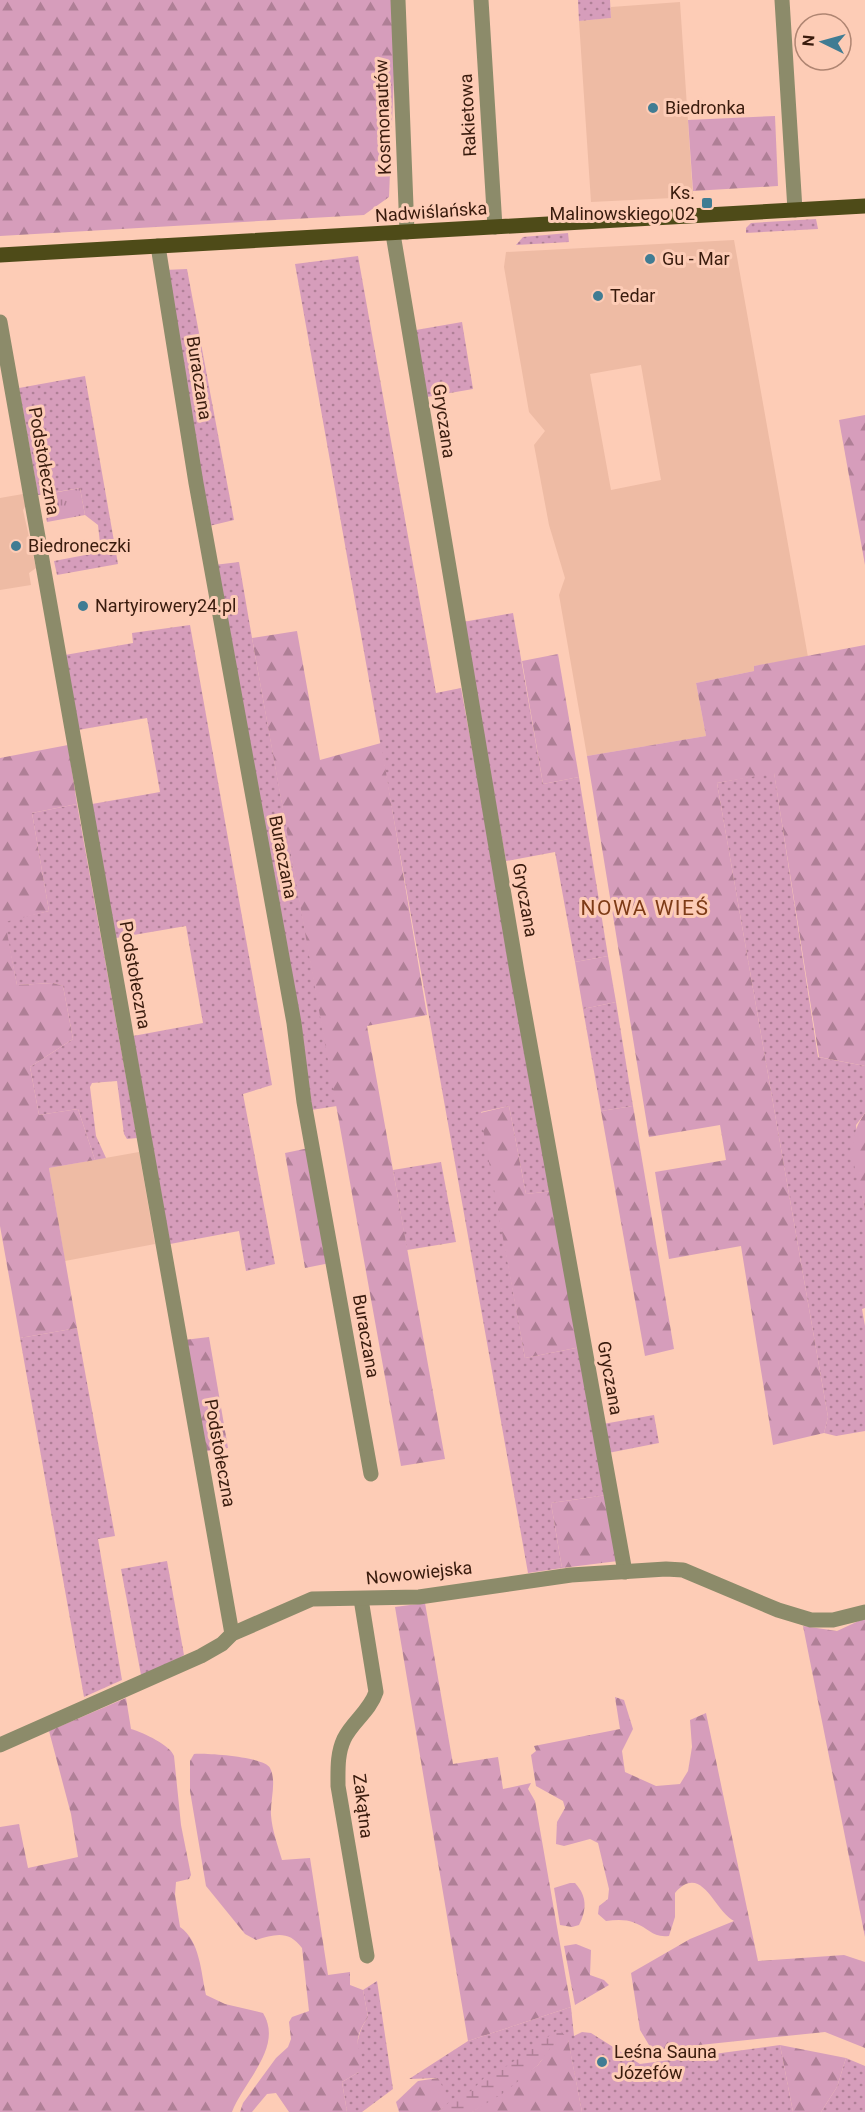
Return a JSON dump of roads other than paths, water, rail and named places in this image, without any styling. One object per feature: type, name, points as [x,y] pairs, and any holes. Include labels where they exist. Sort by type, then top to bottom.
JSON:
[{"type":"main road","name":"Nadwiślańska","points":[[0,255],[865,206]]},
{"type":"street","name":"Kosmonautów","points":[[398,0],[400,233]]},
{"type":"street","name":"Rakietowa","points":[[481,0],[495,227]]},
{"type":"street","points":[[782,0],[795,210]]},
{"type":"street","name":"Gryczana","points":[[400,233],[513,949],[625,1572]]},
{"type":"street","name":"Buraczana","points":[[158,246],[201,507],[294,1023],[304,1102],[371,1474]]},
{"type":"street","name":"Podstołeczna","points":[[0,322],[232,1634]]},
{"type":"street","name":"Nowowiejska","points":[[0,1745],[201,1656],[218,1648],[232,1634],[312,1599],[425,1596],[560,1576],[683,1570],[778,1610],[811,1620],[833,1620],[865,1612]]},
{"type":"street","name":"Zakątna","points":[[361,1599],[376,1692],[370,1706],[344,1739],[338,1762],[338,1786],[367,1956]]},
{"type":"place","name":"Biedronka","points":[[653,108]]},
{"type":"place","name":"Ks. Malinowskiego 02","points":[[707,203]]},
{"type":"place","name":"Gu - Mar","points":[[650,259]]},
{"type":"place","name":"Tedar","points":[[598,296]]},
{"type":"place","name":"Biedroneczki","points":[[16,546]]},
{"type":"place","name":"Nartyirowery24.pl","points":[[83,606]]},
{"type":"place","name":"Leśna Sauna Józefów","points":[[602,2062]]},
{"type":"district","name":"NOWA WIEŚ","points":[[645,908]]}]
